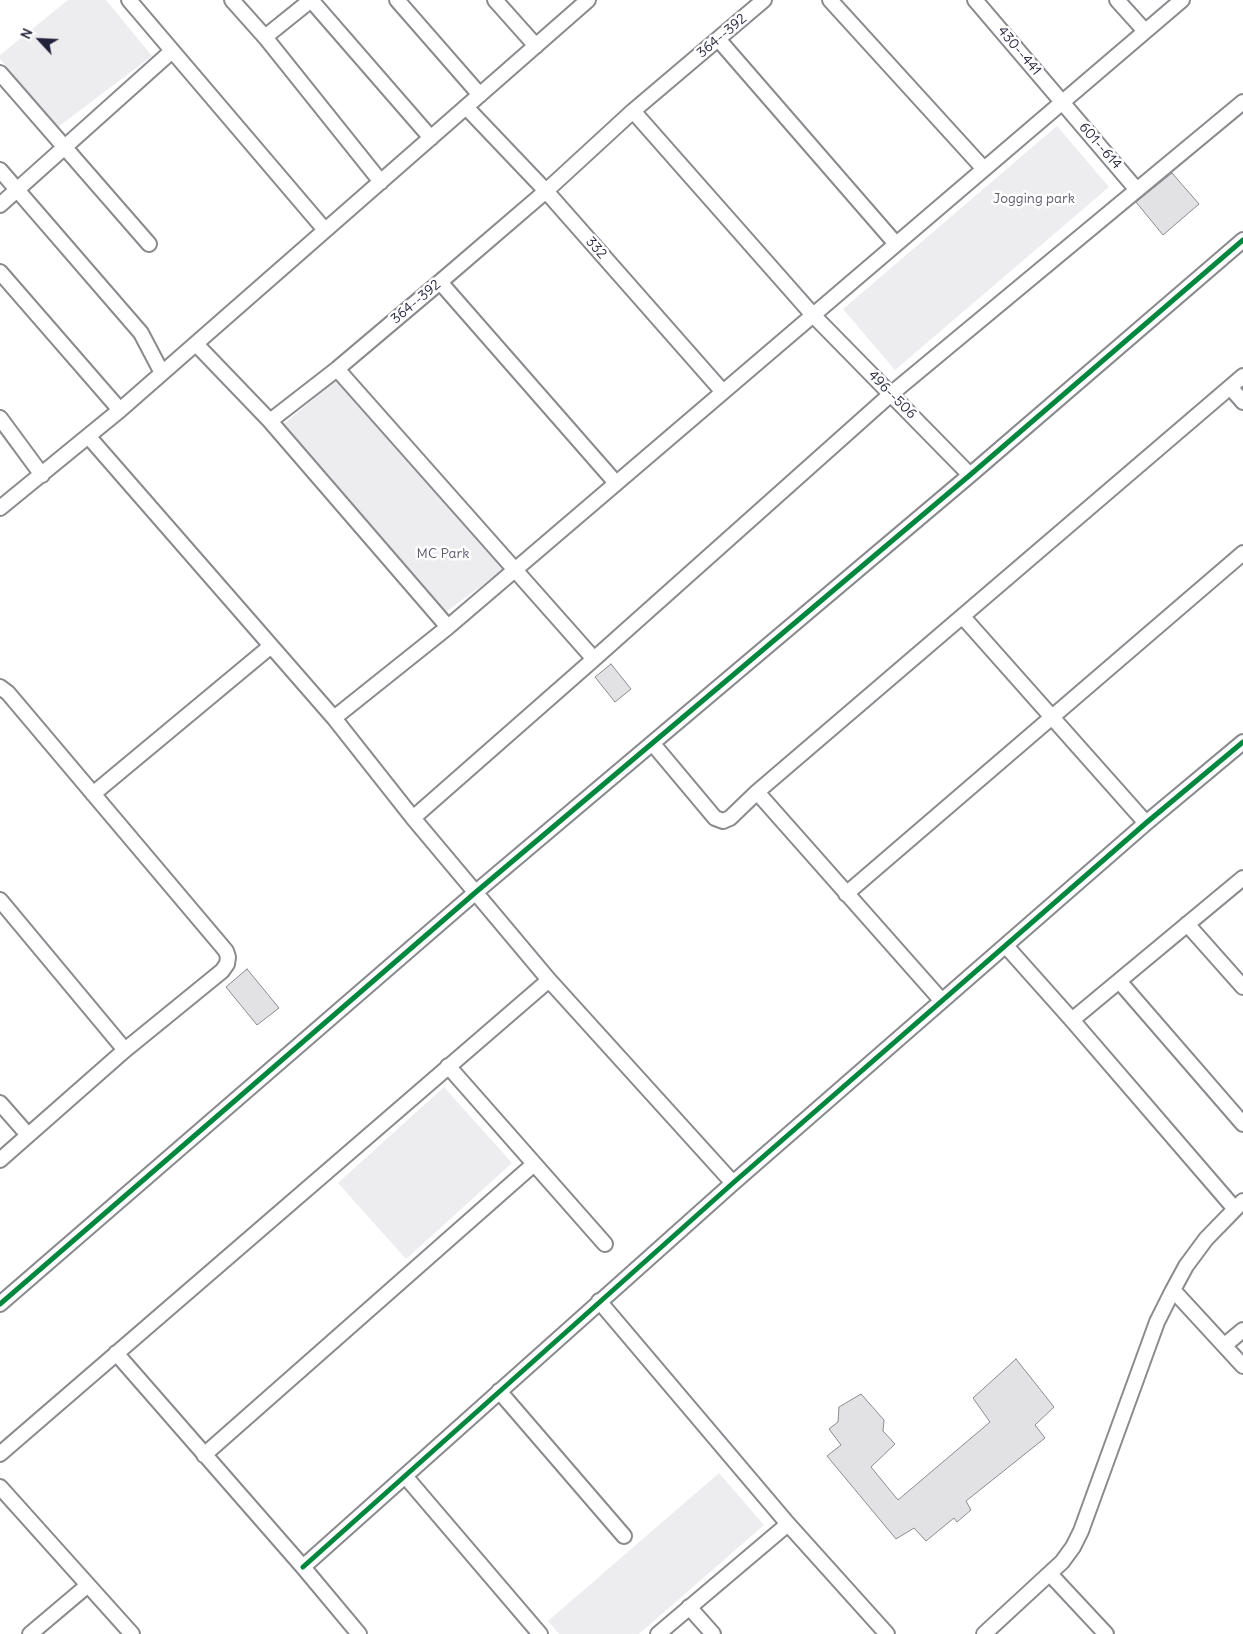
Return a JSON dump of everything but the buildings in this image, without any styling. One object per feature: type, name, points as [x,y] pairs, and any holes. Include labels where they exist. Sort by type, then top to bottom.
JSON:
[{"type":"street","points":[[129,0],[325,230]]},
{"type":"street","points":[[232,0],[265,37],[381,182]]},
{"type":"street","points":[[265,37],[311,0],[431,138]]},
{"type":"street","points":[[397,0],[480,95]]},
{"type":"street","points":[[495,0],[536,46]]},
{"type":"street","points":[[0,508],[120,410],[588,0]]},
{"type":"street","name":"364--392","points":[[270,421],[337,369],[440,282],[546,191],[633,111],[764,0]]},
{"type":"street","points":[[830,0],[984,169]]},
{"type":"street","name":"430--441","points":[[975,0],[1062,102]]},
{"type":"street","points":[[1117,0],[1145,32]]},
{"type":"street","points":[[334,718],[448,627],[1182,0]]},
{"type":"street","points":[[718,39],[896,244]]},
{"type":"street","points":[[0,205],[172,51]]},
{"type":"street","points":[[0,72],[149,244]]},
{"type":"street","name":"601--614","points":[[1062,102],[1138,190]]},
{"type":"street","points":[[413,818],[890,394],[1243,102]]},
{"type":"street","name":"332","points":[[466,107],[546,191],[723,392]]},
{"type":"street","name":"496--506","points":[[633,111],[813,315],[970,475]]},
{"type":"street","points":[[0,170],[141,333],[162,373]]},
{"type":"street","points":[[0,1304],[476,892],[654,744],[1243,240]]},
{"type":"street","points":[[0,272],[120,410]]},
{"type":"street","points":[[440,282],[616,483]]},
{"type":"street","points":[[196,344],[270,421],[448,627]]},
{"type":"street","points":[[337,369],[514,571],[594,659]]},
{"type":"street","points":[[654,744],[715,818],[723,821],[730,818],[757,792],[1243,376]]},
{"type":"street","points":[[1230,387],[1243,402]]},
{"type":"street","points":[[0,418],[42,475]]},
{"type":"street","points":[[88,436],[334,718],[413,818],[549,980],[733,1183]]},
{"type":"street","points":[[846,894],[1243,553]]},
{"type":"street","points":[[963,616],[1052,719],[1146,823]]},
{"type":"street","points":[[94,794],[271,646]]},
{"type":"street","points":[[0,687],[8,693],[94,794],[226,951],[228,957],[227,964],[222,971],[125,1050],[0,1160]]},
{"type":"street","points":[[303,1567],[733,1183],[1146,823],[1243,742]]},
{"type":"street","points":[[757,792],[942,1001]]},
{"type":"street","points":[[1072,1020],[1243,878]]},
{"type":"street","points":[[0,900],[125,1050]]},
{"type":"street","points":[[1187,924],[1243,987]]},
{"type":"street","points":[[984,1634],[1050,1574],[1073,1547],[1081,1531],[1157,1322],[1186,1266],[1206,1238],[1239,1206],[1006,946]]},
{"type":"street","points":[[0,1454],[549,980]]},
{"type":"street","points":[[1119,981],[1243,1124]]},
{"type":"street","points":[[448,1066],[605,1244]]},
{"type":"street","points":[[0,1103],[28,1136]]},
{"type":"street","points":[[204,1455],[534,1164]]},
{"type":"street","points":[[1173,1290],[1243,1366]]},
{"type":"street","points":[[600,1301],[788,1524],[887,1634]]},
{"type":"street","points":[[1225,1345],[1243,1330]]},
{"type":"street","points":[[116,1353],[359,1634]]},
{"type":"street","points":[[500,1391],[624,1536]]},
{"type":"street","points":[[405,1476],[540,1634]]},
{"type":"street","points":[[0,1487],[132,1634]]},
{"type":"street","points":[[658,1634],[788,1524]]},
{"type":"street","points":[[1050,1574],[1106,1634]]},
{"type":"street","points":[[30,1634],[88,1585]]},
{"type":"street","points":[[689,1608],[713,1634]]},
{"type":"green space","points":[[68,0],[106,0],[152,56],[58,127],[0,59],[0,55]]},
{"type":"green space","name":"Jogging park","points":[[1057,126],[1109,187],[895,370],[843,309]]},
{"type":"green space","name":"MC Park","points":[[337,379],[504,569],[446,612],[284,424]]},
{"type":"green space","points":[[444,1087],[512,1163],[406,1259],[338,1183]]},
{"type":"green space","points":[[719,1473],[764,1525],[639,1634],[559,1634],[548,1621]]},
{"type":"cycle path","points":[[0,1304],[476,892],[970,475],[1243,240]]},
{"type":"cycle path","points":[[303,1567],[733,1183],[1146,823],[1243,742]]}]
